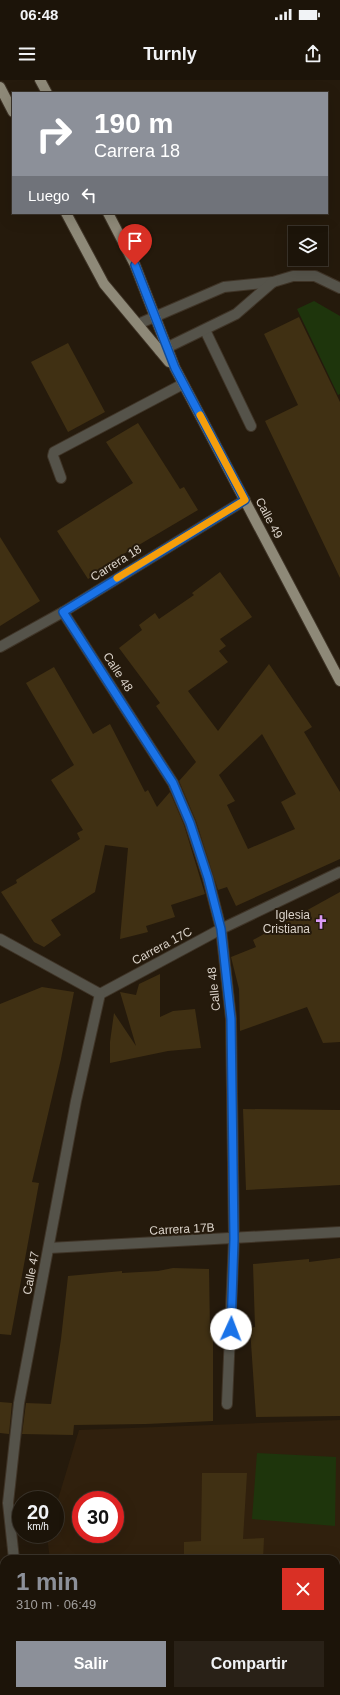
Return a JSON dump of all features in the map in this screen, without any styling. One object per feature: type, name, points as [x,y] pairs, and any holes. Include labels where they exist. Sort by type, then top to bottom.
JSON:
[{"type":"main road","points":[[40,80],[46,92]]},
{"type":"main road","points":[[0,87],[12,110]]},
{"type":"main road","name":"Calle 49","points":[[67,214],[104,284],[138,324],[163,350],[175,368],[340,681]]},
{"type":"main road","name":"Calle 49","points":[[109,214],[135,265],[155,317],[163,350]]},
{"type":"street","points":[[138,324],[224,287],[273,282],[293,276],[315,276],[340,288]]},
{"type":"street","points":[[163,350],[236,314],[273,282]]},
{"type":"street","points":[[205,330],[251,426]]},
{"type":"street","points":[[61,478],[53,456],[54,452],[183,384]]},
{"type":"street","name":"Carrera 18","points":[[0,647],[63,612],[245,500]]},
{"type":"street","name":"Calle 48","points":[[63,612],[173,783],[190,823],[221,929],[231,1019],[234,1239],[227,1404]]},
{"type":"street","name":"Carrera 17C","points":[[100,994],[221,929],[340,872]]},
{"type":"street","points":[[0,939],[100,994]]},
{"type":"street","name":"Calle 47","points":[[14,1555],[8,1503],[18,1410],[76,1101],[100,994]]},
{"type":"street","name":"Carrera 17B","points":[[49,1248],[340,1232]]},
{"type":"shaded area","points":[[340,1420],[340,1555],[49,1555],[48,1543],[64,1543],[64,1491],[60,1491],[79,1430]]},
{"type":"green space","points":[[314,301],[340,316],[340,394],[338,395],[297,309]]},
{"type":"green space","points":[[257,1453],[336,1457],[335,1526],[252,1519]]},
{"type":"building","points":[[299,317],[340,402],[340,578],[265,421],[298,405],[264,334]]},
{"type":"building","points":[[68,343],[105,412],[68,432],[31,362]]},
{"type":"building","points":[[138,423],[180,489],[184,487],[198,510],[110,562],[111,564],[88,579],[57,531],[133,483],[106,442]]},
{"type":"building","points":[[0,537],[40,601],[0,626]]},
{"type":"building","points":[[220,572],[252,617],[220,639],[226,646],[219,651],[228,662],[188,691],[218,731],[269,664],[312,727],[304,732],[340,792],[340,859],[236,906],[227,887],[218,890],[196,821],[179,781],[196,762],[156,706],[160,703],[119,648],[142,630],[139,625],[155,613],[159,619],[194,595],[192,593]],"holes":[[[262,734],[296,794],[281,802],[295,829],[248,849],[227,805],[235,801],[219,775]]]},
{"type":"building","points":[[54,667],[93,734],[110,724],[145,792],[148,790],[157,807],[170,792],[184,825],[205,894],[171,905],[175,917],[146,926],[148,932],[120,939],[128,848],[105,845],[95,892],[51,920],[61,935],[44,947],[34,942],[1,892],[17,883],[16,880],[80,839],[77,833],[83,830],[51,780],[74,765],[26,683]]},
{"type":"building","points":[[340,892],[340,1042],[323,1043],[307,1007],[240,1031],[239,989],[231,957],[256,947],[253,940]]},
{"type":"building","points":[[160,974],[160,1017],[173,1011],[195,1009],[201,1048],[168,1051],[110,1063],[110,1042],[114,1013],[136,1046],[120,992],[136,995],[139,984]]},
{"type":"building","points":[[42,987],[74,992],[61,1059],[32,1182],[39,1183],[11,1335],[0,1334],[0,1004]]},
{"type":"building","points":[[243,1109],[340,1110],[340,1185],[246,1190]]},
{"type":"building","points":[[340,1258],[340,1416],[256,1417],[250,1328],[255,1327],[253,1264],[309,1259],[309,1262]]},
{"type":"building","points":[[173,1268],[209,1269],[210,1331],[213,1331],[213,1421],[74,1425],[73,1435],[22,1434],[26,1403],[51,1404],[61,1339],[68,1276],[122,1271],[122,1273],[158,1271]]},
{"type":"building","points":[[0,1402],[12,1403],[9,1434],[0,1433]]},
{"type":"building","points":[[202,1473],[247,1473],[243,1539],[264,1538],[263,1555],[184,1555],[184,1542],[201,1541]]},
{"type":"slow traffic","points":[[117,578],[245,500],[200,415]]},
{"type":"place","name":"Iglesia Cristiana","points":[[321,922]]},
{"type":"route","points":[[135,265],[175,368],[245,500],[63,612],[173,783],[190,823],[208,878],[221,929],[231,1019],[234,1239],[231,1329]]}]
